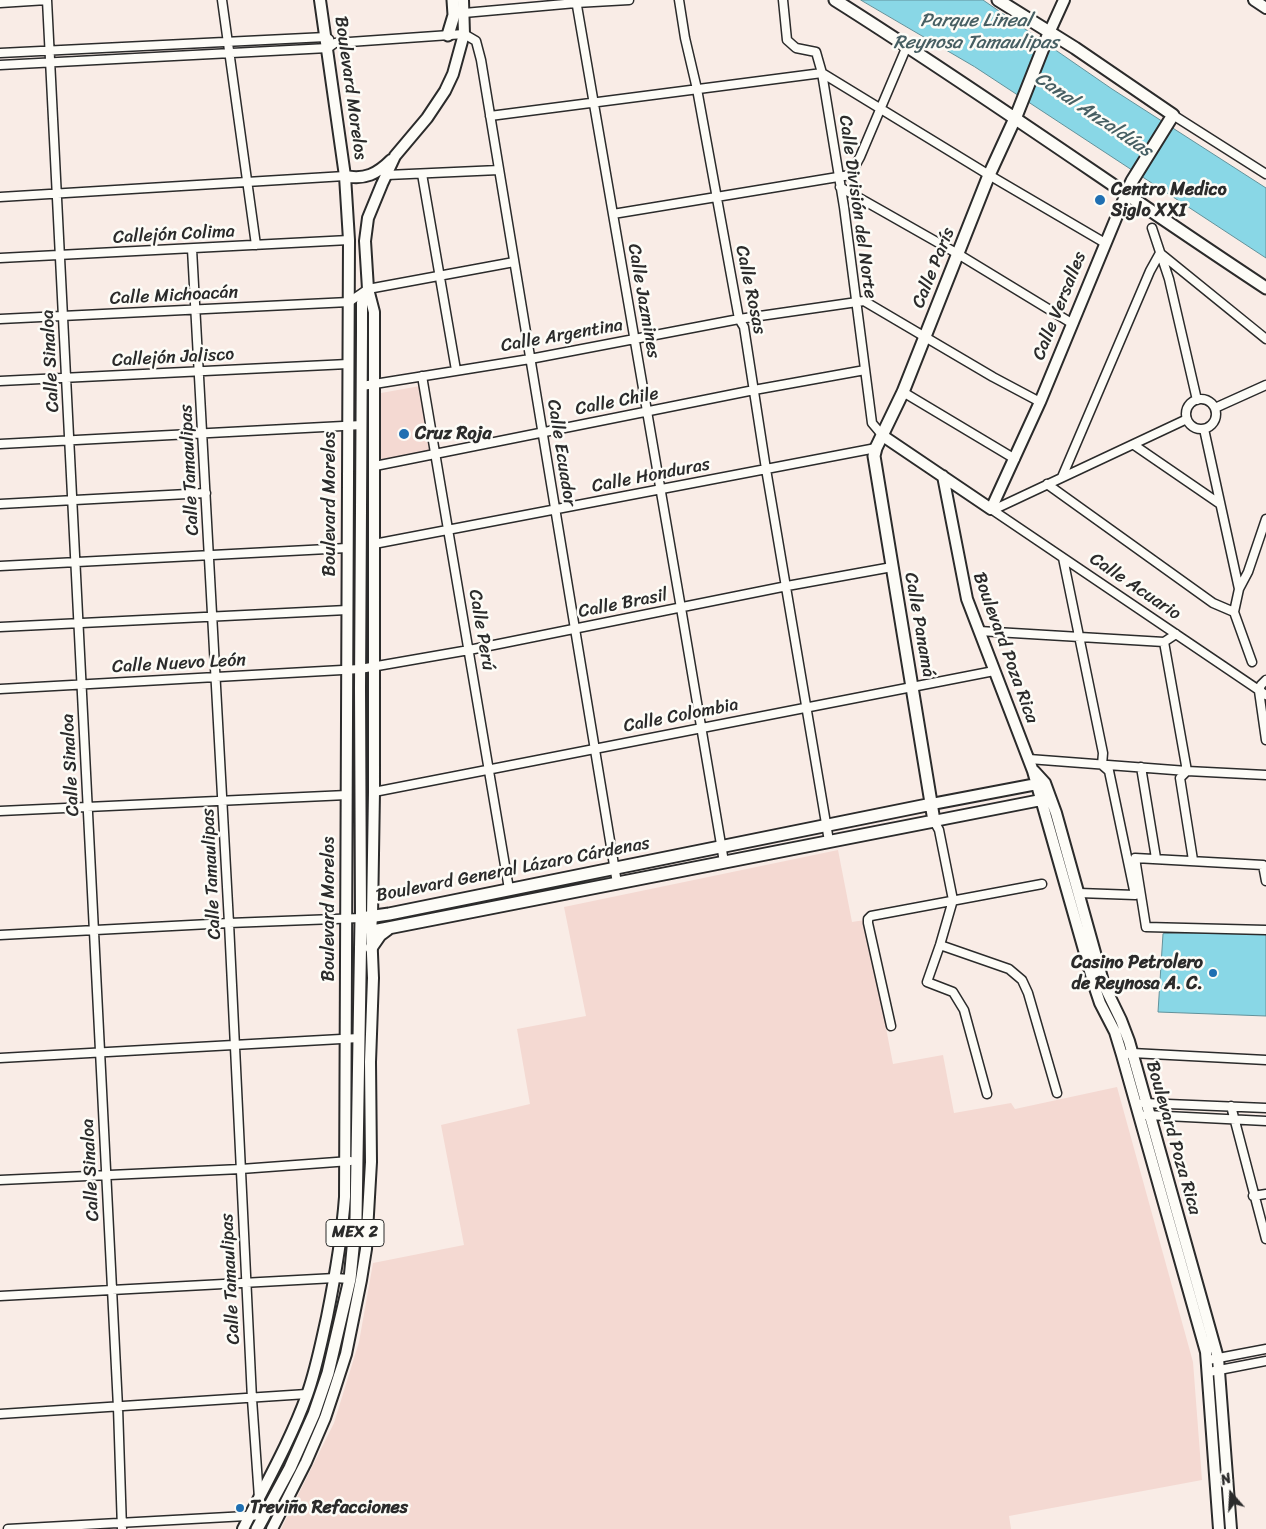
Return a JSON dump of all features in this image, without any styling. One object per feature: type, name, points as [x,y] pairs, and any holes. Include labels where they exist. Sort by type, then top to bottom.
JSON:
[{"type":"main road","name":"Boulevard Morelos","points":[[242,1529],[280,1457],[307,1394],[319,1354],[335,1278],[344,1215],[350,271],[345,176],[330,43],[320,0]]},
{"type":"main road","points":[[448,35],[454,15],[453,0]]},
{"type":"main road","name":"Boulevard Morelos","points":[[366,917],[360,669],[363,295],[366,228],[374,200],[395,156],[427,118],[445,91],[455,67],[464,34],[463,0]]},
{"type":"main road","points":[[835,0],[1129,188],[1266,280]]},
{"type":"main road","points":[[998,0],[1047,37],[1075,48],[1171,118]]},
{"type":"main road","points":[[1254,0],[1266,8]]},
{"type":"main road","points":[[1047,37],[1064,1]]},
{"type":"main road","name":"Calle París","points":[[882,436],[903,392],[989,175],[1016,117],[1047,37]]},
{"type":"main road","name":"Calle Versalles","points":[[992,509],[1040,402],[1129,188],[1171,118]]},
{"type":"main road","points":[[345,176],[359,178],[370,176],[382,169],[395,156]]},
{"type":"main road","points":[[1129,188],[1266,288]]},
{"type":"main road","name":"Boulevard Morelos","points":[[272,1529],[306,1462],[325,1418],[346,1354],[366,1248],[371,1162],[365,1062],[360,1038],[374,792],[374,312],[350,271]]},
{"type":"main road","name":"Calle Panamá","points":[[882,436],[874,456],[875,465],[934,821]]},
{"type":"main road","name":"Calle Acuario","points":[[882,436],[992,509]]},
{"type":"main road","name":"Boulevard Poza Rica","points":[[943,476],[967,600],[1033,771],[1041,784],[1079,893],[1104,985],[1124,1028],[1127,1054],[1142,1103],[1151,1115],[1213,1359],[1217,1417],[1220,1529]]},
{"type":"main road","name":"Boulevard General Lázaro Cárdenas","points":[[934,821],[389,928],[371,930],[366,917],[1041,784]]},
{"type":"main road","points":[[934,821],[1046,799]]},
{"type":"main road","name":"Boulevard Poza Rica","points":[[1046,799],[1094,985],[1100,1003],[1127,1054]]},
{"type":"main road","points":[[478,910],[477,904],[479,902],[501,895],[507,890]]},
{"type":"main road","points":[[372,948],[380,935],[389,928]]},
{"type":"main road","name":"Boulevard Morelos","points":[[257,1529],[293,1460],[314,1414],[333,1352],[350,1279],[354,1247],[365,1062],[373,978],[371,930]]},
{"type":"main road","name":"Boulevard Poza Rica","points":[[1142,1103],[1140,1116],[1213,1359]]},
{"type":"main road","points":[[354,1247],[366,1248]]},
{"type":"main road","points":[[333,1352],[346,1354]]},
{"type":"main road","name":"Boulevard Poza Rica","points":[[1217,1417],[1231,1529]]},
{"type":"street","points":[[0,3],[47,0]]},
{"type":"street","name":"Calle Sinaloa","points":[[47,0],[107,1175],[122,1526]]},
{"type":"street","points":[[222,0],[256,246]]},
{"type":"street","points":[[464,13],[576,1],[629,0]]},
{"type":"street","name":"Calle Rosas","points":[[679,0],[685,38],[698,89],[739,319],[744,328],[829,841]]},
{"type":"street","name":"Calle División del Norte","points":[[783,0],[787,40],[796,48],[816,52],[822,73],[839,177],[872,422],[882,436]]},
{"type":"street","name":"Calle Jazmines","points":[[576,1],[724,862]]},
{"type":"street","points":[[0,65],[230,53],[330,43],[464,34]]},
{"type":"street","name":"Calle Ecuador","points":[[464,34],[476,41],[481,60],[617,883]]},
{"type":"street","points":[[0,54],[228,42],[330,43]]},
{"type":"street","points":[[613,214],[850,175],[855,168],[907,46]]},
{"type":"street","points":[[490,116],[822,73],[1105,243]]},
{"type":"street","points":[[1171,118],[1266,174]]},
{"type":"street","points":[[387,175],[499,170]]},
{"type":"street","points":[[422,174],[456,370]]},
{"type":"street","points":[[0,196],[345,176]]},
{"type":"street","points":[[840,187],[958,254],[1073,324]]},
{"type":"street","points":[[1152,228],[1169,279],[1197,400]]},
{"type":"street","name":"Callejón Colima","points":[[0,258],[349,240]]},
{"type":"street","name":"Calle Tamaulipas","points":[[192,249],[197,309],[223,800],[252,1399],[259,1498],[265,1514]]},
{"type":"street","points":[[1160,253],[1266,339]]},
{"type":"street","points":[[1062,477],[1150,271],[1160,253]]},
{"type":"street","points":[[349,302],[363,295],[440,275],[514,262]]},
{"type":"street","points":[[856,301],[864,301],[993,377],[1040,402]]},
{"type":"street","name":"Calle Argentina","points":[[362,386],[530,359],[739,319],[856,301]]},
{"type":"street","name":"Calle Michoacán","points":[[0,319],[349,302]]},
{"type":"street","name":"Callejón Jalisco","points":[[0,381],[348,364]]},
{"type":"street","name":"Calle Chile","points":[[375,466],[754,390],[865,370]]},
{"type":"street","name":"Calle Perú","points":[[422,376],[489,769],[507,890]]},
{"type":"street","points":[[1215,408],[1266,386]]},
{"type":"street","points":[[903,392],[1015,459]]},
{"type":"street","points":[[1197,400],[1204,400],[1215,408],[1214,422],[1204,429],[1193,427],[1187,419],[1188,407],[1197,400]]},
{"type":"street","points":[[992,509],[1187,419]]},
{"type":"street","points":[[0,444],[362,424]]},
{"type":"street","points":[[1204,429],[1239,589]]},
{"type":"street","points":[[1134,445],[1220,504]]},
{"type":"street","name":"Calle Honduras","points":[[374,544],[876,448]]},
{"type":"street","points":[[1047,484],[1213,603],[1234,612]]},
{"type":"street","points":[[0,504],[206,493]]},
{"type":"street","name":"Calle Acuario","points":[[992,509],[1263,693]]},
{"type":"street","points":[[1252,662],[1234,612],[1239,589],[1248,572],[1266,519]]},
{"type":"street","points":[[0,566],[347,548]]},
{"type":"street","points":[[1063,558],[1103,753],[1102,764]]},
{"type":"street","name":"Calle Brasil","points":[[360,669],[469,650],[787,586],[892,567]]},
{"type":"street","points":[[0,627],[347,610]]},
{"type":"street","points":[[979,631],[1164,642],[1176,634]]},
{"type":"street","points":[[1164,642],[1187,771]]},
{"type":"street","name":"Calle Nuevo León","points":[[0,689],[360,669]]},
{"type":"street","name":"Calle Colombia","points":[[374,792],[994,670]]},
{"type":"street","points":[[1266,680],[1261,685],[1266,740]]},
{"type":"street","points":[[1029,759],[1266,775]]},
{"type":"street","points":[[1079,893],[1135,895],[1110,771],[1102,764]]},
{"type":"street","points":[[1141,767],[1156,858]]},
{"type":"street","points":[[1187,771],[1180,778],[1193,860]]},
{"type":"street","points":[[0,811],[347,795]]},
{"type":"street","points":[[934,821],[939,830],[953,900],[940,946],[927,982],[953,992],[964,1010],[987,1094]]},
{"type":"street","points":[[1266,881],[1263,865],[1135,858],[1146,927],[1266,930]]},
{"type":"street","points":[[891,1026],[868,919],[871,916],[1042,884]]},
{"type":"street","points":[[0,935],[366,917]]},
{"type":"street","points":[[940,946],[1006,967],[1022,980],[1028,994],[1057,1093]]},
{"type":"street","points":[[0,1058],[360,1038]]},
{"type":"street","points":[[1127,1054],[1266,1060]]},
{"type":"street","points":[[1142,1103],[1266,1108]]},
{"type":"street","points":[[1230,1106],[1266,1239]]},
{"type":"street","points":[[1140,1116],[1266,1121]]},
{"type":"street","points":[[0,1180],[358,1161]]},
{"type":"street","points":[[1253,1196],[1266,1194]]},
{"type":"street","points":[[0,1296],[335,1278],[350,1279]]},
{"type":"street","points":[[1213,1359],[1266,1349]]},
{"type":"street","points":[[1214,1371],[1266,1361]]},
{"type":"street","points":[[0,1414],[307,1394]]},
{"type":"street","points":[[8,1529],[122,1526],[265,1514]]},
{"type":"shaded area","name":"Cruz Roja","points":[[420,386],[430,450],[381,461],[381,393]]},
{"type":"shaded area","points":[[838,850],[852,922],[865,920],[893,1064],[943,1055],[954,1113],[1011,1103],[1015,1109],[1117,1087],[1193,1362],[1202,1480],[1009,1516],[1011,1529],[281,1529],[334,1423],[359,1342],[373,1263],[464,1245],[441,1125],[530,1104],[517,1029],[586,1016],[564,907]]},
{"type":"water","name":"Parque Lineal Reynosa Tamaulipas","points":[[861,0],[983,0],[1112,89],[1266,188],[1266,258],[975,67]]},
{"type":"water","name":"Casino Petrolero de Reynosa A. C.","points":[[1163,934],[1266,934],[1266,1016],[1158,1012]]},
{"type":"place","name":"Centro Medico Siglo XXI","points":[[1100,200]]},
{"type":"place","name":"Cruz Roja","points":[[404,434]]},
{"type":"place","name":"Casino Petrolero de Reynosa A. C.","points":[[1213,973]]},
{"type":"place","name":"Treviño Refacciones","points":[[240,1508]]},
{"type":"water label","name":"Canal Anzaldúas","points":[[1093,115]]}]
